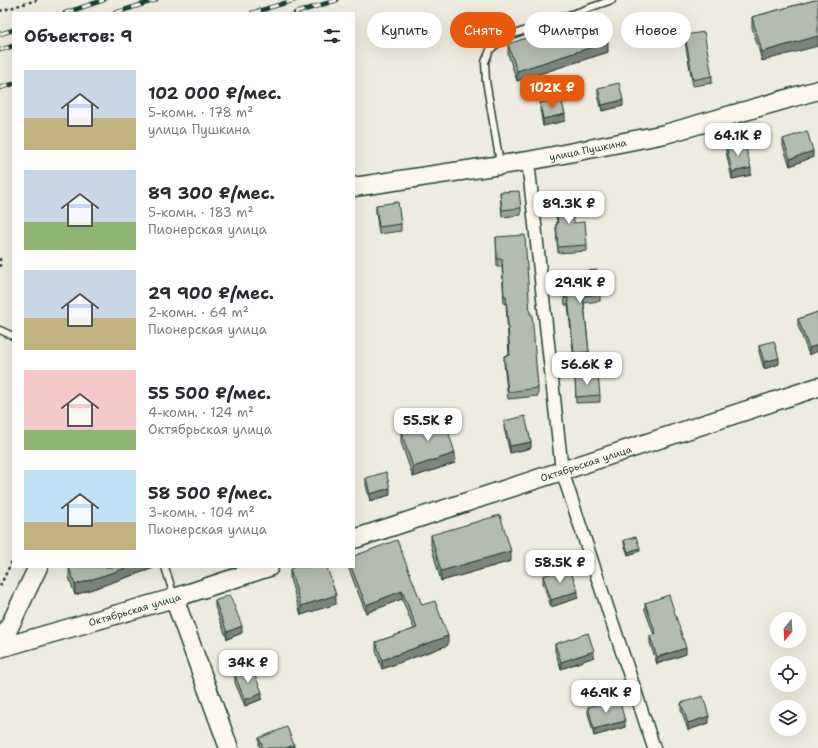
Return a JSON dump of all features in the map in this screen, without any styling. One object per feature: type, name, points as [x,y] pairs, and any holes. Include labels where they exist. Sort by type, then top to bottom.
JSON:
[{"type":"street","name":"улица Пушкина","points":[[355,187],[528,161],[665,134],[818,90]]},
{"type":"street","points":[[528,161],[562,471],[654,748]]},
{"type":"street","name":"Октябрьская улица","points":[[355,539],[818,387]]},
{"type":"street","points":[[0,647],[38,568]]},
{"type":"street","name":"Октябрьская улица","points":[[0,647],[174,598],[265,568]]},
{"type":"street","points":[[174,598],[229,748]]},
{"type":"lane","points":[[500,165],[486,81],[485,62],[490,50],[506,37],[612,0]]},
{"type":"lane","points":[[0,330],[12,336]]},
{"type":"lane","points":[[165,568],[174,598]]},
{"type":"path","points":[[0,11],[37,0]]},
{"type":"path","points":[[0,258],[0,269]]},
{"type":"path","points":[[0,586],[12,561]]},
{"type":"building","points":[[818,0],[818,36],[762,52],[752,17]]},
{"type":"building","points":[[704,32],[712,76],[693,80],[687,48],[691,48],[691,34]]},
{"type":"building","points":[[524,39],[524,48],[589,48],[517,71],[509,48],[516,48],[516,41]]},
{"type":"building","points":[[619,83],[623,100],[602,105],[598,88]]},
{"type":"building","points":[[561,98],[565,114],[543,119],[540,103]]},
{"type":"building","points":[[807,131],[813,151],[790,159],[783,139]]},
{"type":"building","points":[[744,141],[751,168],[732,172],[726,145]]},
{"type":"building","points":[[519,191],[521,208],[502,210],[500,192]]},
{"type":"building","points":[[572,198],[574,223],[585,222],[587,245],[558,247],[556,224],[558,224],[555,199]]},
{"type":"building","points":[[398,202],[401,224],[379,227],[376,205]]},
{"type":"building","points":[[525,235],[530,314],[532,314],[538,388],[508,392],[504,356],[510,355],[506,296],[504,296],[502,259],[497,259],[496,237]]},
{"type":"building","points":[[597,270],[600,294],[583,296],[589,352],[574,353],[568,298],[565,298],[562,274]]},
{"type":"building","points":[[818,312],[818,345],[809,348],[798,319]]},
{"type":"building","points":[[774,341],[779,358],[764,362],[759,345]]},
{"type":"building","points":[[598,375],[600,395],[576,397],[575,376]]},
{"type":"building","points":[[525,416],[531,442],[510,446],[504,421]]},
{"type":"building","points":[[444,418],[455,453],[413,467],[401,432]]},
{"type":"building","points":[[386,472],[390,488],[370,494],[366,478]]},
{"type":"building","points":[[500,515],[511,551],[441,571],[431,535]]},
{"type":"building","points":[[636,537],[640,548],[628,552],[624,540]]},
{"type":"building","points":[[397,540],[422,605],[435,601],[448,636],[382,660],[376,642],[417,628],[402,591],[366,605],[351,568],[355,568],[355,556]]},
{"type":"building","points":[[569,567],[578,591],[551,600],[543,576]]},
{"type":"building","points":[[69,568],[126,568],[75,585]]},
{"type":"building","points":[[327,568],[336,595],[301,606],[290,569]]},
{"type":"building","points":[[230,595],[242,626],[227,632],[215,601]]},
{"type":"building","points":[[669,595],[686,648],[657,657],[650,636],[656,634],[645,603]]},
{"type":"building","points":[[588,633],[594,651],[561,662],[555,644]]},
{"type":"building","points":[[252,669],[262,692],[245,700],[235,676]]},
{"type":"building","points":[[703,696],[709,716],[688,723],[681,703]]},
{"type":"building","points":[[619,699],[625,721],[594,729],[588,707]]},
{"type":"building","points":[[287,727],[294,745],[286,748],[263,748],[259,738]]},
{"type":"railway","points":[[68,12],[104,0]]},
{"type":"railway","points":[[118,12],[156,0]]},
{"type":"railway","points":[[255,12],[295,0]]},
{"type":"railway","points":[[298,12],[337,0]]},
{"type":"railway","points":[[0,34],[12,30]]},
{"type":"railway","points":[[0,50],[12,46]]},
{"type":"railway","points":[[0,88],[12,84]]}]
